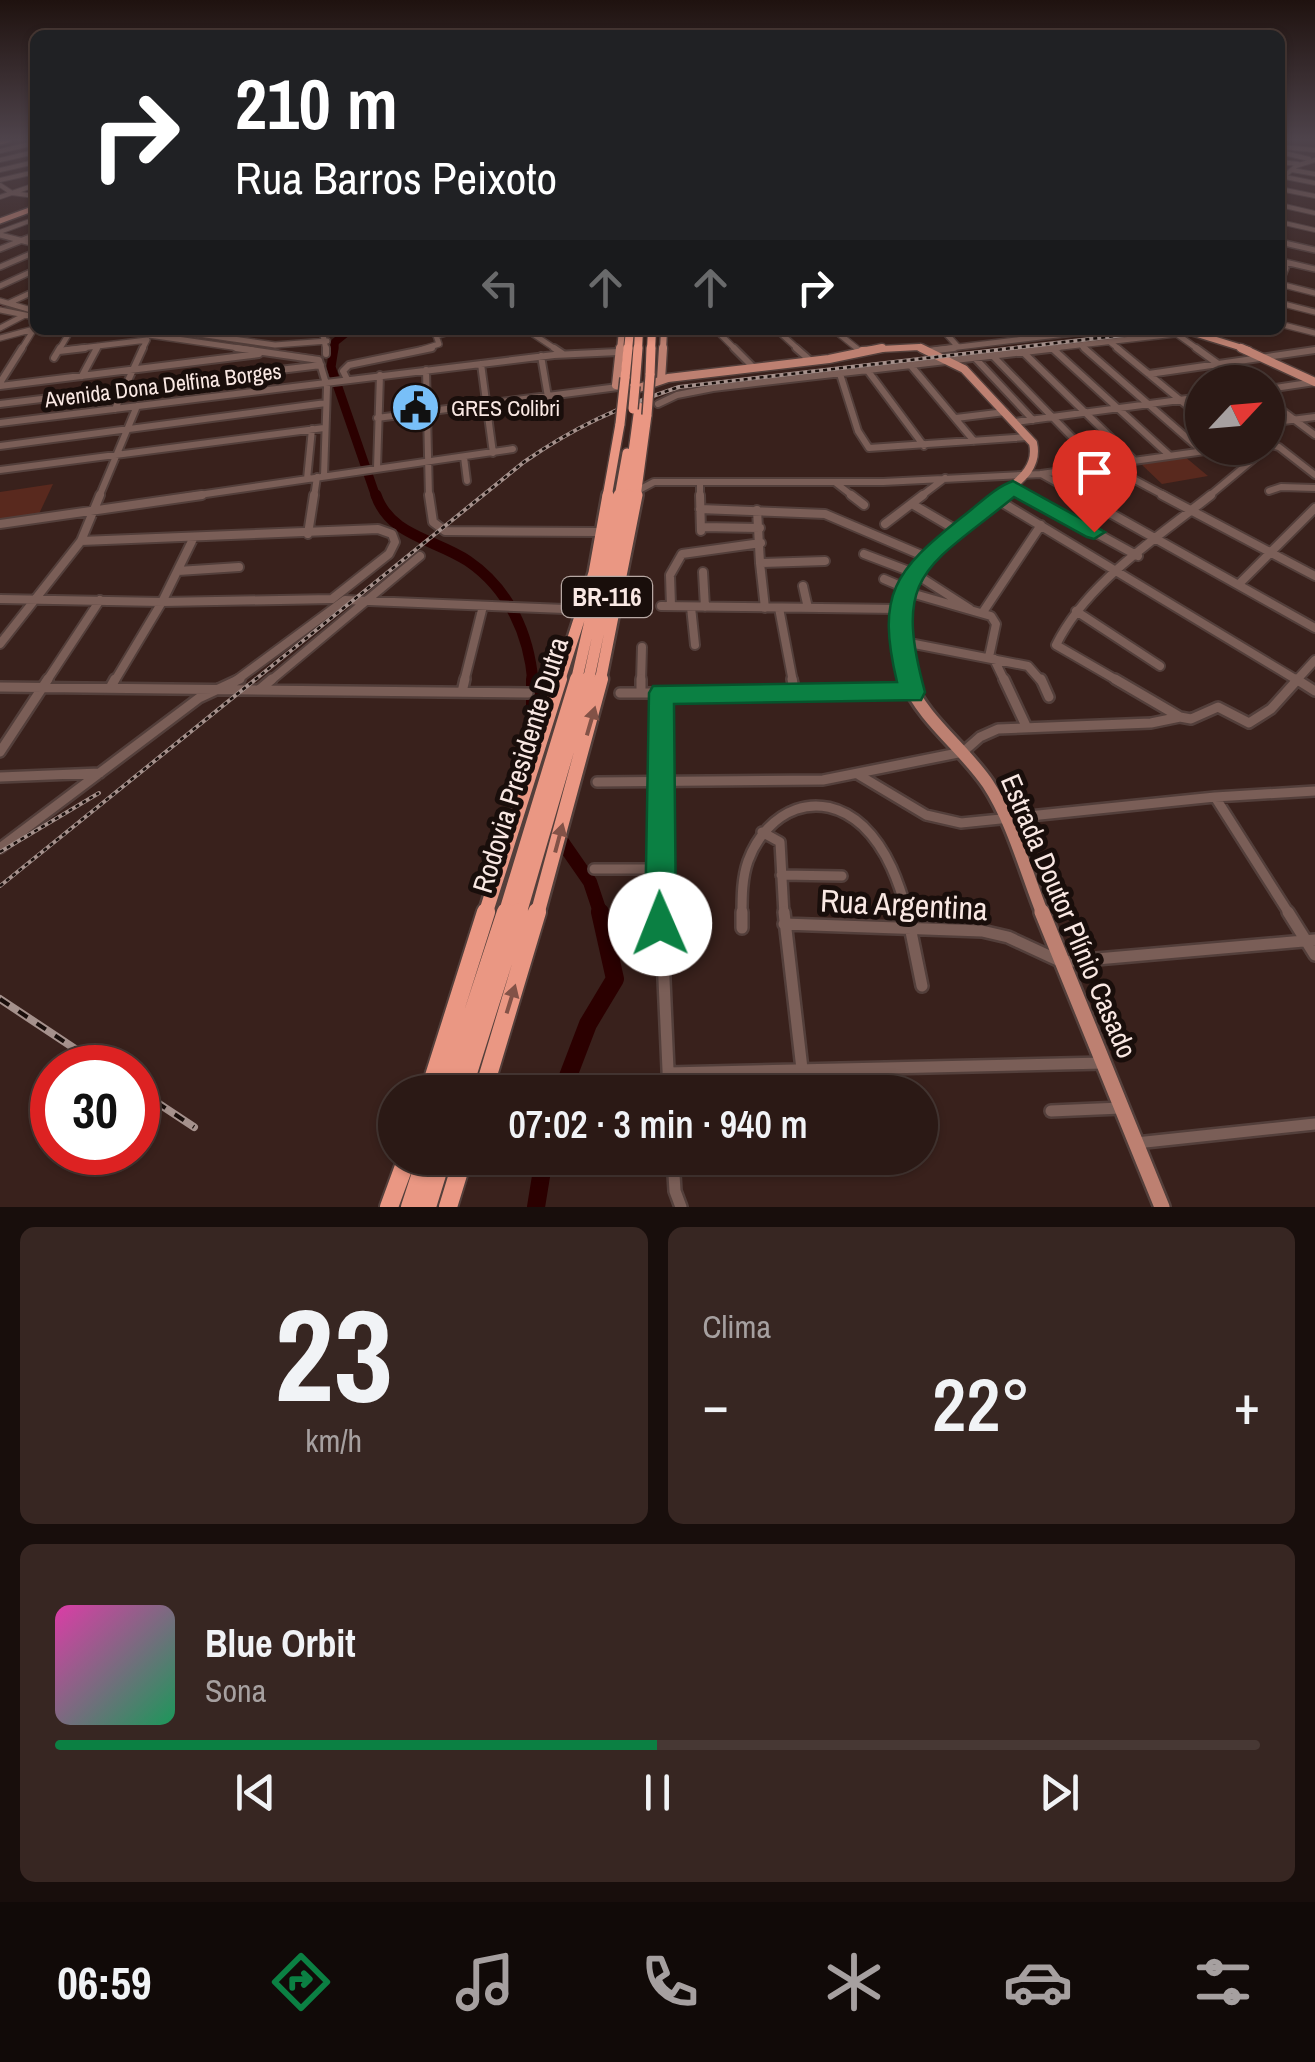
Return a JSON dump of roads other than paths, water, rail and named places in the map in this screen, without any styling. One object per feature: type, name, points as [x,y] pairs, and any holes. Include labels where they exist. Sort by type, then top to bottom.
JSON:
[{"type":"highway","name":"BR-116","points":[[435,1075],[600,548],[629,335]]},
{"type":"highway","name":"Rodovia Presidente Dutra","points":[[453,1075],[552,783],[640,410],[638,385],[644,335]]},
{"type":"highway","name":"BR-116","points":[[488,1075],[570,798],[628,566],[641,474],[640,410],[650,375],[646,335]]},
{"type":"highway","points":[[600,548],[598,532],[610,458],[617,441]]},
{"type":"highway","name":"Rodovia Presidente Dutra","points":[[467,1075],[533,843]]},
{"type":"highway","points":[[389,1207],[400,1175]]},
{"type":"highway","points":[[410,1207],[420,1175]]},
{"type":"highway","points":[[426,1207],[436,1175]]},
{"type":"highway","points":[[448,1207],[458,1175]]},
{"type":"main road","points":[[0,220],[30,209]]},
{"type":"main road","points":[[621,335],[618,387],[648,387],[664,378],[811,361],[859,350],[904,346],[928,350],[963,368],[1028,437],[1036,456],[1034,474]]},
{"type":"main road","points":[[664,335],[664,378]]},
{"type":"main road","points":[[1200,335],[1270,359],[1315,382]]},
{"type":"main road","name":"Estrada Doutor Plínio Casado","points":[[1034,474],[926,557],[904,589],[899,609],[899,642],[912,692],[925,713],[983,776],[1004,818],[1162,1207]]},
{"type":"street","points":[[1285,207],[1315,213]]},
{"type":"street","points":[[0,234],[30,220]]},
{"type":"street","points":[[1285,223],[1315,230]]},
{"type":"street","points":[[0,234],[30,242]]},
{"type":"street","points":[[0,249],[30,237]]},
{"type":"street","points":[[1285,243],[1315,250]]},
{"type":"street","points":[[0,267],[30,254]]},
{"type":"street","points":[[1285,261],[1315,269]]},
{"type":"street","points":[[0,286],[30,272]]},
{"type":"street","points":[[1285,284],[1315,293]]},
{"type":"street","points":[[9,303],[30,293]]},
{"type":"street","points":[[0,301],[30,312]]},
{"type":"street","points":[[1285,305],[1315,312]]},
{"type":"street","points":[[0,310],[25,316]]},
{"type":"street","points":[[0,328],[30,315]]},
{"type":"street","points":[[1285,325],[1315,333]]},
{"type":"street","points":[[0,338],[30,330]]},
{"type":"street","points":[[0,385],[30,335]]},
{"type":"street","points":[[54,358],[68,335]]},
{"type":"street","points":[[59,351],[145,335]]},
{"type":"street","points":[[116,408],[149,335]]},
{"type":"street","points":[[154,335],[320,363]]},
{"type":"street","points":[[192,335],[250,349]]},
{"type":"street","points":[[248,335],[250,349]]},
{"type":"street","points":[[287,335],[290,343]]},
{"type":"street","points":[[324,335],[326,354]]},
{"type":"street","points":[[0,385],[178,364],[250,349],[327,340],[332,335]]},
{"type":"street","points":[[393,335],[397,355]]},
{"type":"street","points":[[344,380],[346,366],[437,346],[435,335]]},
{"type":"street","points":[[534,335],[563,354]]},
{"type":"street","points":[[721,335],[754,368]]},
{"type":"street","points":[[782,335],[811,361]]},
{"type":"street","points":[[840,335],[859,350]]},
{"type":"street","points":[[947,335],[958,347]]},
{"type":"street","points":[[928,350],[1027,335]]},
{"type":"street","points":[[658,404],[694,391],[1160,335]]},
{"type":"street","points":[[1184,335],[1218,365]]},
{"type":"street","points":[[178,364],[186,341]]},
{"type":"street","points":[[1110,342],[1185,403]]},
{"type":"street","points":[[82,376],[98,346]]},
{"type":"street","points":[[1082,346],[1185,436]]},
{"type":"street","points":[[1053,350],[1169,455]]},
{"type":"street","points":[[1226,365],[1315,350]]},
{"type":"street","name":"Avenida Dona Delfina Borges","points":[[0,423],[540,356],[618,352]]},
{"type":"street","points":[[1023,352],[1135,461]]},
{"type":"street","points":[[540,356],[548,397]]},
{"type":"street","points":[[993,356],[1103,465],[1315,576]]},
{"type":"street","points":[[975,358],[1033,420]]},
{"type":"street","points":[[308,534],[327,436],[324,428],[329,382],[320,363]]},
{"type":"street","points":[[0,404],[320,363]]},
{"type":"street","points":[[481,364],[493,453]]},
{"type":"street","points":[[912,367],[974,441]]},
{"type":"street","points":[[426,370],[430,518],[445,531],[478,534],[598,532]]},
{"type":"street","points":[[1149,374],[1185,370]]},
{"type":"street","points":[[868,372],[924,446]]},
{"type":"street","points":[[840,374],[866,446],[883,450],[1028,437]]},
{"type":"street","points":[[370,469],[380,375]]},
{"type":"street","points":[[1285,386],[1315,382]]},
{"type":"street","points":[[377,418],[618,387]]},
{"type":"street","points":[[956,418],[1033,420],[1185,399]]},
{"type":"street","points":[[0,446],[326,403]]},
{"type":"street","points":[[1,642],[81,541],[138,406]]},
{"type":"street","points":[[1285,413],[1315,435]]},
{"type":"street","points":[[1285,421],[1315,417]]},
{"type":"street","points":[[0,470],[324,428]]},
{"type":"street","points":[[307,478],[312,429]]},
{"type":"street","points":[[0,524],[513,449]]},
{"type":"street","points":[[639,490],[654,482],[835,483],[1034,474],[1185,453]]},
{"type":"street","points":[[1285,455],[1315,475]]},
{"type":"street","points":[[464,457],[467,482]]},
{"type":"street","points":[[1185,718],[1058,648],[1057,638],[1076,612],[1246,465]]},
{"type":"street","points":[[641,474],[654,482]]},
{"type":"street","points":[[1034,474],[1159,537],[1315,628]]},
{"type":"street","points":[[886,524],[946,478]]},
{"type":"street","points":[[700,483],[701,529],[760,528]]},
{"type":"street","points":[[835,483],[864,505]]},
{"type":"street","points":[[1269,491],[1281,487],[1311,488]]},
{"type":"street","points":[[1013,488],[1138,556]]},
{"type":"street","points":[[1240,583],[1315,505],[1307,494],[1311,488]]},
{"type":"street","points":[[998,500],[1315,691]]},
{"type":"street","points":[[912,504],[958,531]]},
{"type":"street","points":[[700,509],[826,514],[926,557]]},
{"type":"street","points":[[757,510],[765,608]]},
{"type":"street","points":[[983,612],[1040,525]]},
{"type":"street","points":[[0,599],[162,602],[332,598],[392,550],[393,536],[384,530],[81,541]]},
{"type":"street","points":[[110,688],[162,602],[193,539]]},
{"type":"street","points":[[761,543],[682,554],[670,575],[666,606],[899,609]]},
{"type":"street","points":[[864,554],[914,572],[971,610]]},
{"type":"street","points":[[259,690],[420,556]]},
{"type":"street","points":[[760,563],[825,561]]},
{"type":"street","points":[[178,571],[239,567]]},
{"type":"street","points":[[702,572],[705,607]]},
{"type":"street","points":[[884,579],[948,606],[983,612],[996,621],[992,658],[1027,728]]},
{"type":"street","points":[[803,586],[808,608]]},
{"type":"street","points":[[0,752],[100,600]]},
{"type":"street","points":[[0,848],[199,698],[243,678],[345,600],[565,609]]},
{"type":"street","points":[[462,692],[483,606]]},
{"type":"street","points":[[691,606],[695,644]]},
{"type":"street","points":[[779,608],[794,693]]},
{"type":"street","points":[[1076,612],[1160,666]]},
{"type":"street","points":[[899,642],[1032,668],[1049,697]]},
{"type":"street","points":[[642,647],[642,693]]},
{"type":"street","points":[[597,782],[859,776],[963,752],[992,731],[1152,723],[1218,707],[1245,722],[1254,722],[1315,660]]},
{"type":"street","points":[[0,687],[528,693]]},
{"type":"street","points":[[620,693],[912,692]]},
{"type":"street","points":[[662,693],[658,781],[668,1073],[1104,1063]]},
{"type":"street","points":[[0,777],[103,773]]},
{"type":"street","points":[[859,776],[944,822],[974,823],[1215,797],[1315,791]]},
{"type":"street","points":[[812,780],[816,802]]},
{"type":"street","points":[[1215,797],[1310,940],[1315,955]]},
{"type":"street","points":[[742,928],[745,871],[762,832],[792,808],[816,802],[854,820],[879,845],[895,876],[922,986]]},
{"type":"street","points":[[762,832],[778,840],[802,1069]]},
{"type":"street","points":[[594,869],[660,869]]},
{"type":"street","points":[[781,874],[842,876]]},
{"type":"street","name":"Rua Argentina","points":[[784,924],[988,932],[1062,962],[1310,940]]},
{"type":"street","points":[[1051,1111],[1122,1108]]},
{"type":"street","points":[[1136,1142],[1315,1124]]},
{"type":"street","points":[[674,1175],[681,1207]]},
{"type":"waterway","points":[[0,306],[13,310]]},
{"type":"waterway","points":[[175,335],[331,358]]},
{"type":"waterway","points":[[334,350],[335,342],[344,335]]},
{"type":"waterway","points":[[334,348],[331,367],[376,497]]},
{"type":"waterway","points":[[376,495],[392,520],[468,561],[495,585],[521,630],[533,682]]},
{"type":"waterway","points":[[533,682],[533,751]]},
{"type":"waterway","points":[[556,833],[590,882],[600,912]]},
{"type":"waterway","points":[[568,1075],[588,1024],[615,979],[600,912]]},
{"type":"waterway","points":[[536,1207],[541,1175]]},
{"type":"railway","points":[[0,886],[524,462],[598,418],[679,387],[1124,335]]},
{"type":"railway","points":[[0,852],[99,793]]},
{"type":"railway","points":[[0,999],[69,1045]]},
{"type":"railway","points":[[160,1105],[194,1127]]},
{"type":"place","name":"GRES Colibri","points":[[416,408]]}]
